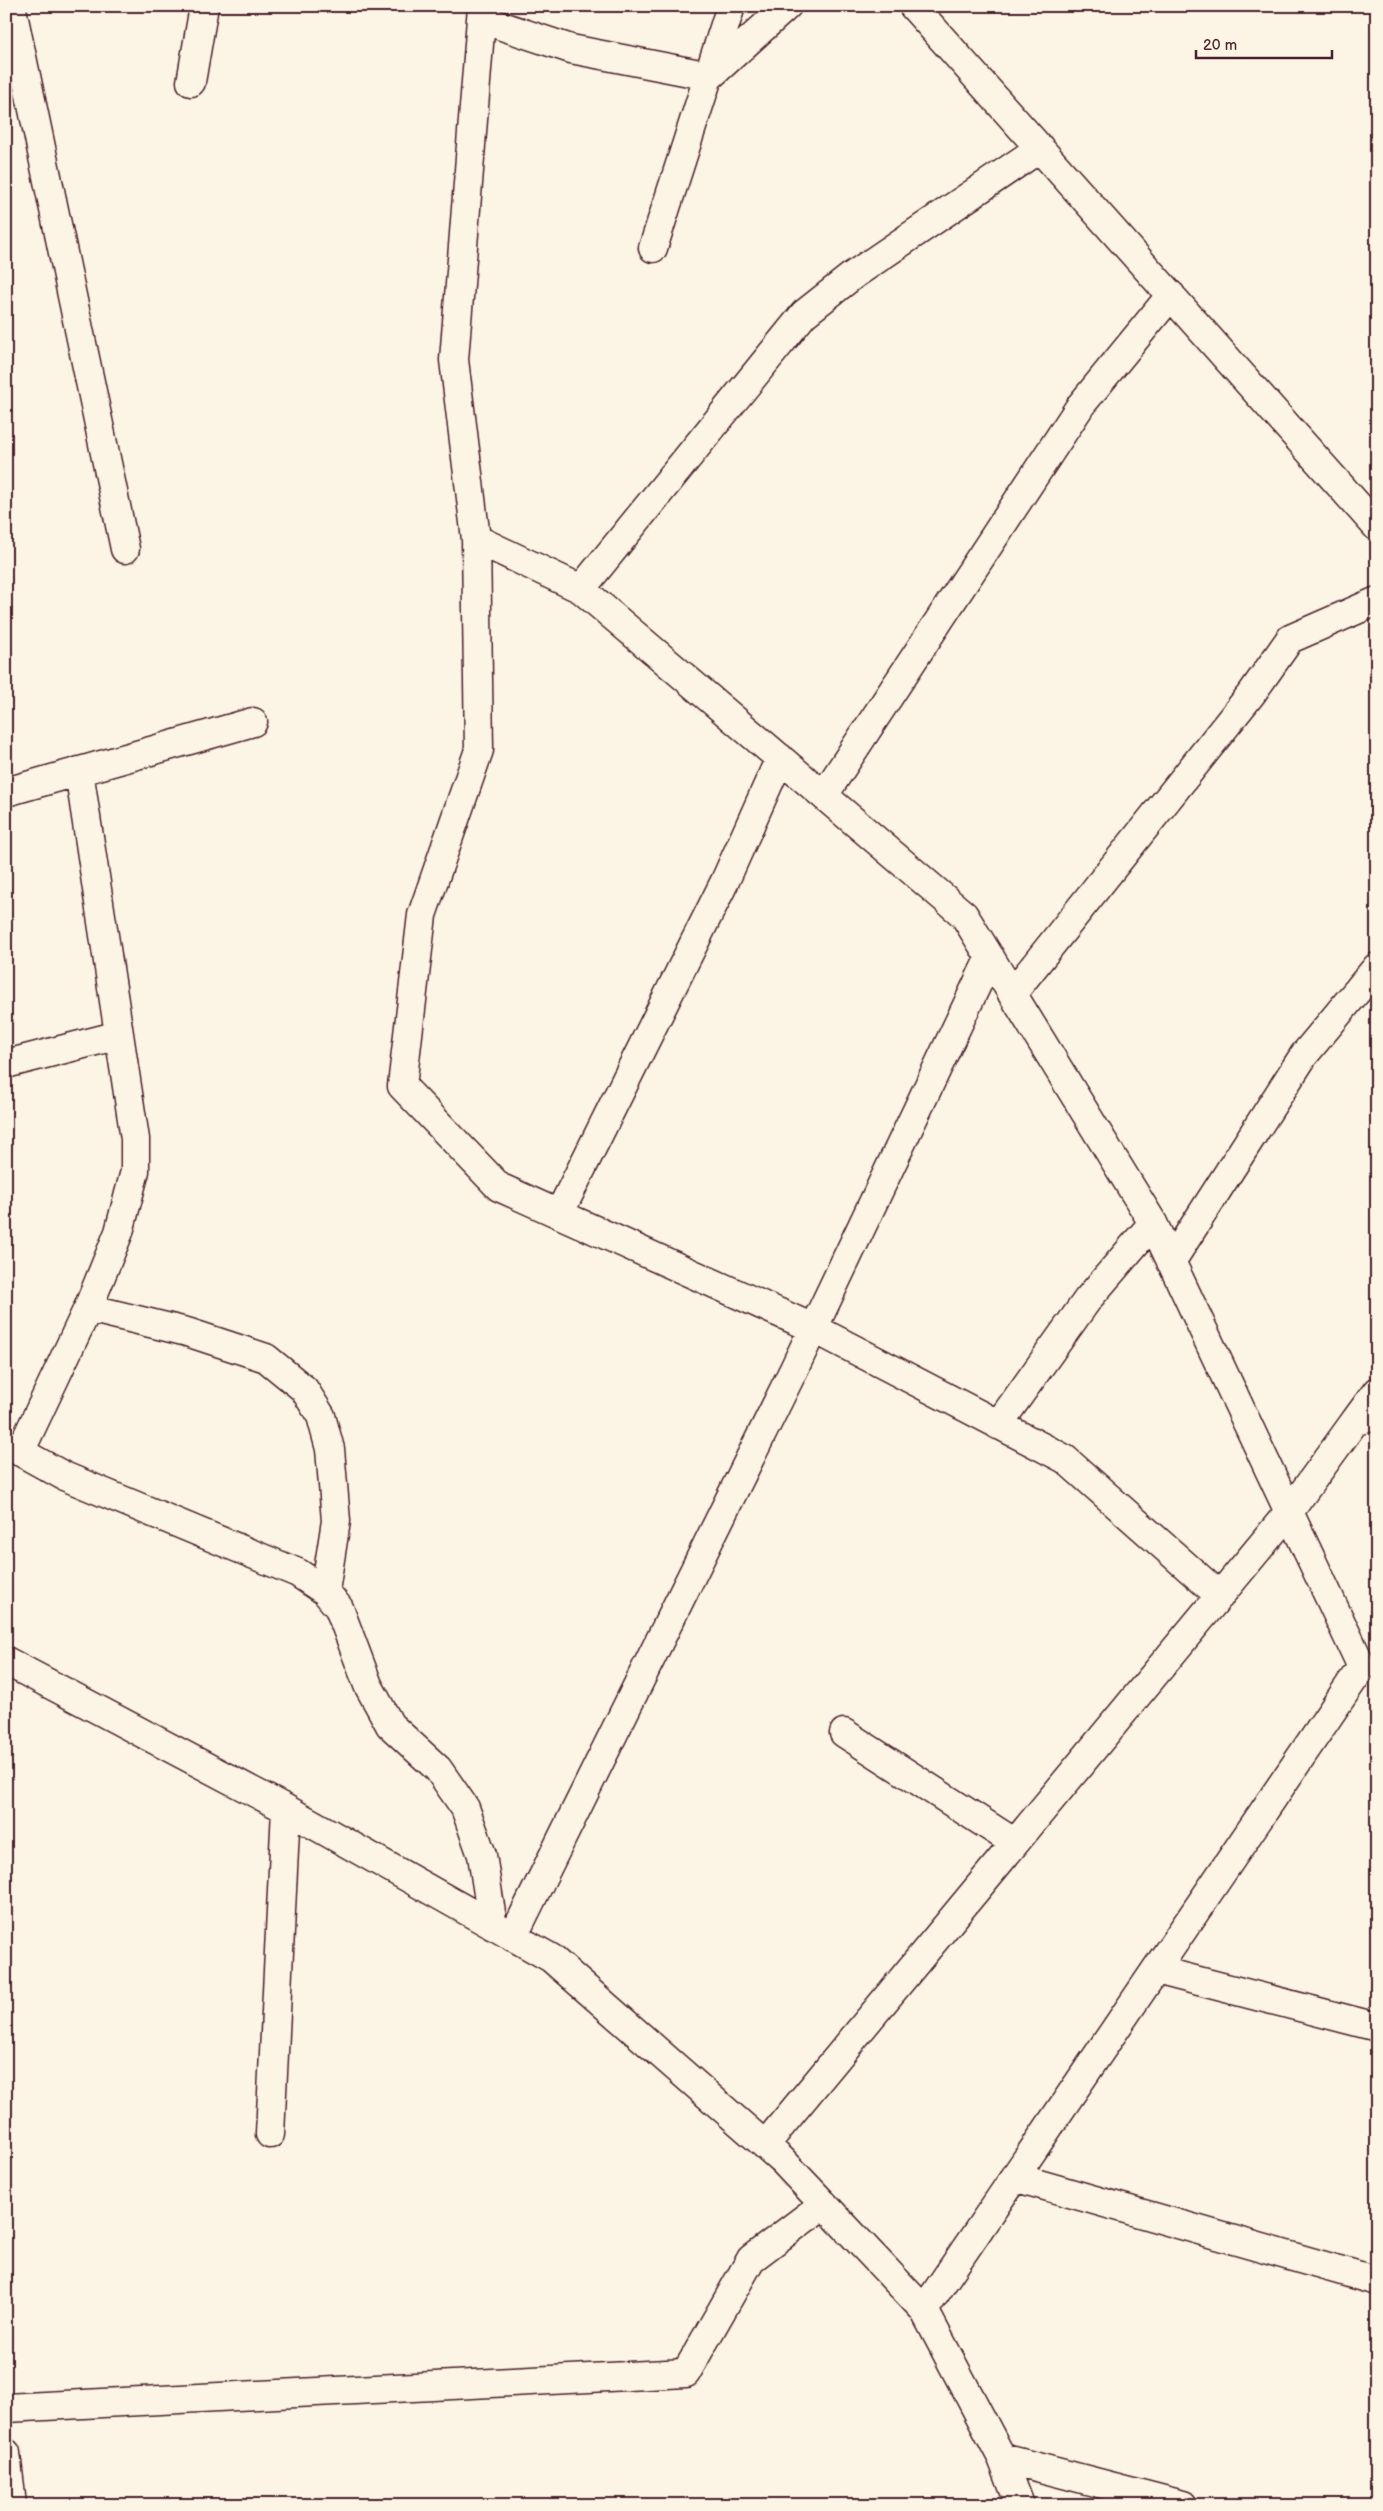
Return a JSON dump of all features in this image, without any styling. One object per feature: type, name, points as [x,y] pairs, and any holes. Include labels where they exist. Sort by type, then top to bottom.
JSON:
[{"type":"street","points":[[191,82],[204,6]]},
{"type":"street","points":[[654,248],[732,6]]},
{"type":"street","points":[[710,76],[786,6]]},
{"type":"street","points":[[913,6],[1377,528]]},
{"type":"street","points":[[6,10],[12,9],[125,549]]},
{"type":"street","points":[[710,76],[570,49],[482,13],[454,360],[476,539],[479,750],[422,915],[402,1086],[499,1187],[812,1328],[1064,1459],[1220,1596]]},
{"type":"street","points":[[581,589],[804,314],[852,276],[1040,148]]},
{"type":"street","points":[[824,795],[1080,405],[1171,296]]},
{"type":"street","points":[[476,539],[581,589],[964,915],[1153,1223],[1289,1512],[1369,1669],[1156,1970],[924,2310]]},
{"type":"street","points":[[1012,994],[1252,693],[1290,639],[1377,601]]},
{"type":"street","points":[[6,792],[253,722]]},
{"type":"street","points":[[559,1214],[726,881],[780,758]]},
{"type":"street","points":[[80,771],[135,1139],[135,1171],[119,1232],[88,1308],[13,1448],[64,1476],[298,1573],[325,1591],[339,1608],[368,1685],[390,1724],[438,1770],[465,1808],[482,1855],[503,1932]]},
{"type":"street","points":[[503,1932],[812,1328],[990,957]]},
{"type":"street","points":[[1172,1262],[1304,1056],[1377,967]]},
{"type":"street","points":[[6,1064],[119,1035]]},
{"type":"street","points":[[998,1425],[1088,1299],[1153,1223]]},
{"type":"street","points":[[88,1308],[187,1332],[266,1358],[304,1389],[321,1416],[330,1449],[336,1521],[325,1591]]},
{"type":"street","points":[[765,2145],[1366,1419],[1377,1391]]},
{"type":"street","points":[[6,1661],[286,1810],[551,1958],[765,2145],[824,2204],[924,2310],[1002,2458],[1020,2505]]},
{"type":"street","points":[[844,1733],[1015,1843]]},
{"type":"street","points":[[270,2134],[286,1810]]},
{"type":"street","points":[[1156,1970],[1377,2027]]},
{"type":"street","points":[[1014,2177],[1377,2281]]},
{"type":"street","points":[[6,2408],[686,2373],[751,2259],[824,2204]]},
{"type":"street","points":[[6,2454],[12,2505]]},
{"type":"street","points":[[1002,2458],[1182,2505]]}]
